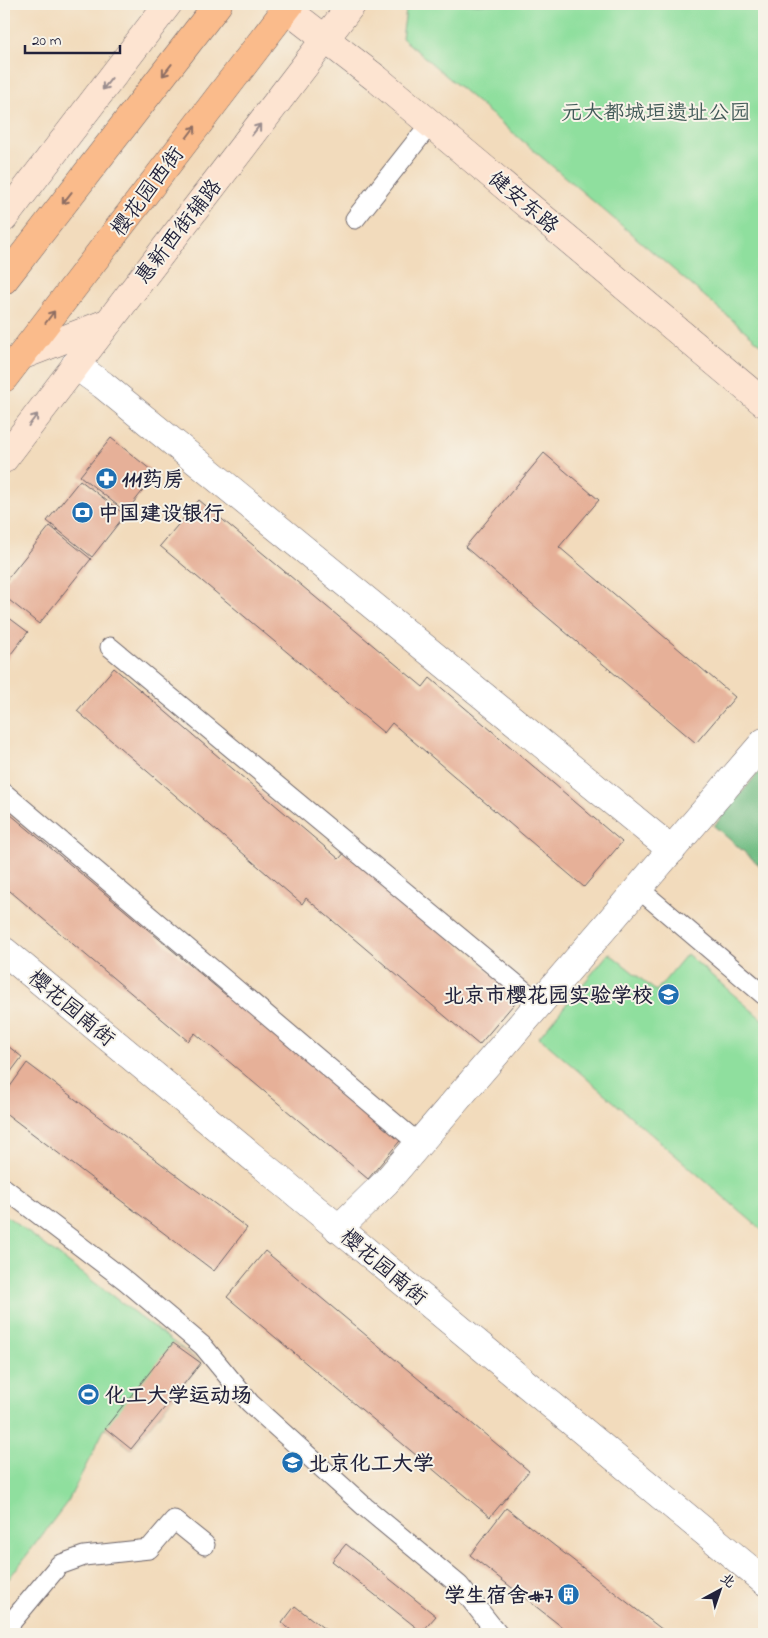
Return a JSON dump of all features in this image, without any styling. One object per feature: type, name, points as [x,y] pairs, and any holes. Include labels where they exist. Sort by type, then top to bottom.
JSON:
[{"type":"main road","points":[[4,280],[218,4]]},
{"type":"main road","name":"樱花园西街","points":[[4,378],[285,5]]},
{"type":"street","points":[[4,218],[168,4]]},
{"type":"street","name":"惠新西街辅路","points":[[4,458],[352,4]]},
{"type":"street","name":"健安东路","points":[[285,5],[764,403]]},
{"type":"street","points":[[21,356],[109,322]]},
{"type":"street","points":[[76,365],[103,385],[672,850]]},
{"type":"street","points":[[338,1229],[385,1184],[420,1144],[764,742]]},
{"type":"street","name":"樱花园南街","points":[[4,951],[764,1581]]},
{"type":"lane","points":[[355,219],[430,124]]},
{"type":"lane","points":[[110,647],[540,1004]]},
{"type":"lane","points":[[4,793],[420,1144]]},
{"type":"lane","points":[[640,889],[764,995]]},
{"type":"lane","points":[[4,1188],[126,1281],[203,1346],[250,1403],[365,1508],[459,1585],[498,1634]]},
{"type":"lane","points":[[4,1631],[59,1565],[84,1556],[149,1549],[174,1520],[205,1545]]},
{"type":"green space","name":"元大都城垣遗址公园","points":[[407,4],[764,4],[764,347],[402,38]]},
{"type":"green space","points":[[764,766],[764,869],[714,826]]},
{"type":"green space","name":"北京市樱花园实验学校","points":[[609,953],[656,991],[687,954],[764,1021],[764,1232],[539,1037]]},
{"type":"green space","name":"化工大学运动场","points":[[4,1214],[201,1363],[131,1449],[105,1428],[68,1501],[4,1585]]},
{"type":"building","points":[[111,438],[156,474],[126,512],[80,476]]},
{"type":"building","points":[[544,453],[599,500],[559,547],[735,697],[696,743],[465,547]]},
{"type":"building","points":[[80,480],[125,515],[92,557],[47,521]]},
{"type":"building","points":[[199,500],[423,687],[430,678],[622,842],[584,887],[392,723],[384,733],[160,546]]},
{"type":"building","points":[[50,526],[91,559],[39,624],[4,596],[4,583]]},
{"type":"building","points":[[4,614],[28,632],[4,663]]},
{"type":"building","points":[[114,668],[339,859],[347,850],[519,998],[479,1045],[306,898],[302,904],[77,711]]},
{"type":"building","points":[[4,809],[227,996],[231,990],[404,1136],[368,1179],[195,1033],[188,1041],[4,886]]},
{"type":"building","points":[[4,1043],[22,1057],[4,1081]]},
{"type":"building","points":[[27,1063],[247,1228],[214,1271],[4,1112],[4,1095]]},
{"type":"building","points":[[265,1251],[529,1471],[490,1517],[227,1297]]},
{"type":"building","points":[[173,1343],[201,1363],[131,1449],[105,1428]]},
{"type":"building","name":"学生宿舍#7","points":[[506,1508],[668,1634],[571,1634],[470,1555]]},
{"type":"building","points":[[346,1544],[436,1616],[422,1632],[332,1561]]},
{"type":"building","points":[[295,1606],[331,1634],[296,1634],[282,1623]]},
{"type":"place","name":"111药房","points":[[106,479]]},
{"type":"place","name":"中国建设银行","points":[[82,513]]},
{"type":"place","name":"北京市樱花园实验学校","points":[[669,995]]},
{"type":"place","name":"化工大学运动场","points":[[89,1395]]},
{"type":"place","name":"北京化工大学","points":[[292,1463]]},
{"type":"place","name":"学生宿舍#7","points":[[569,1595]]}]
